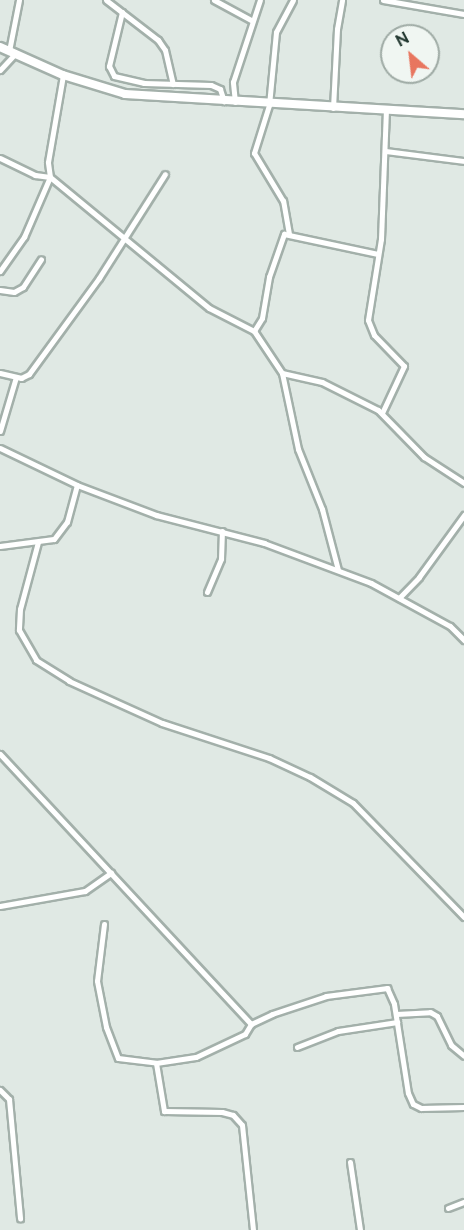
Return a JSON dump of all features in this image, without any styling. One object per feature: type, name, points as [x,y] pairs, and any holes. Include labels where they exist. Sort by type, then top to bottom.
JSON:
[{"type":"main road","points":[[0,47],[63,75],[125,94],[235,103],[464,114]]},
{"type":"street","points":[[0,70],[12,53],[19,0]]},
{"type":"street","points":[[106,0],[158,40],[165,50],[173,84]]},
{"type":"street","points":[[214,0],[251,20]]},
{"type":"street","points":[[235,103],[233,82],[251,20],[260,0]]},
{"type":"street","points":[[289,234],[284,201],[254,160],[258,132],[269,105],[276,32],[293,0]]},
{"type":"street","points":[[333,108],[336,29],[342,0]]},
{"type":"street","points":[[383,0],[464,14]]},
{"type":"street","points":[[122,12],[110,71],[119,79],[217,86],[225,102]]},
{"type":"street","points":[[0,271],[24,237],[50,177],[48,162],[63,75]]},
{"type":"street","points":[[382,413],[404,366],[370,327],[386,150],[386,111]]},
{"type":"street","points":[[386,150],[464,161]]},
{"type":"street","points":[[0,158],[35,175],[50,177],[209,309],[254,331],[282,374],[298,449],[322,509],[338,570]]},
{"type":"street","points":[[0,373],[16,377],[29,374],[99,278],[123,236],[165,174]]},
{"type":"street","points":[[254,331],[262,318],[280,237],[289,234],[378,254]]},
{"type":"street","points":[[0,290],[14,292],[23,287],[41,260]]},
{"type":"street","points":[[282,374],[322,382],[382,413],[424,457],[464,483]]},
{"type":"street","points":[[0,431],[16,377]]},
{"type":"street","points":[[0,448],[77,485],[156,515],[222,531],[338,570],[399,598],[450,626],[464,640]]},
{"type":"street","points":[[0,546],[50,542],[63,530],[77,485]]},
{"type":"street","points":[[399,598],[419,577],[464,514]]},
{"type":"street","points":[[207,592],[221,560],[222,531]]},
{"type":"street","points":[[38,542],[20,609],[19,630],[36,660],[69,681],[162,723],[268,758],[310,777],[352,803],[464,917]]},
{"type":"street","points":[[0,754],[251,1024]]},
{"type":"street","points":[[0,906],[85,891],[111,873]]},
{"type":"street","points":[[104,924],[97,981],[114,1049],[124,1060],[156,1063],[210,1052],[245,1034],[251,1024],[326,996],[382,988],[390,991],[396,1014],[407,1087],[413,1104],[421,1108],[464,1107]]},
{"type":"street","points":[[396,1014],[430,1012],[437,1016],[451,1045],[464,1056]]},
{"type":"street","points":[[297,1047],[338,1031],[397,1022]]},
{"type":"street","points":[[156,1063],[164,1111],[222,1112],[233,1115],[242,1125],[253,1230]]},
{"type":"street","points":[[0,1090],[9,1099],[20,1218]]},
{"type":"street","points":[[350,1162],[360,1230]]},
{"type":"street","points":[[448,1208],[464,1202]]}]
